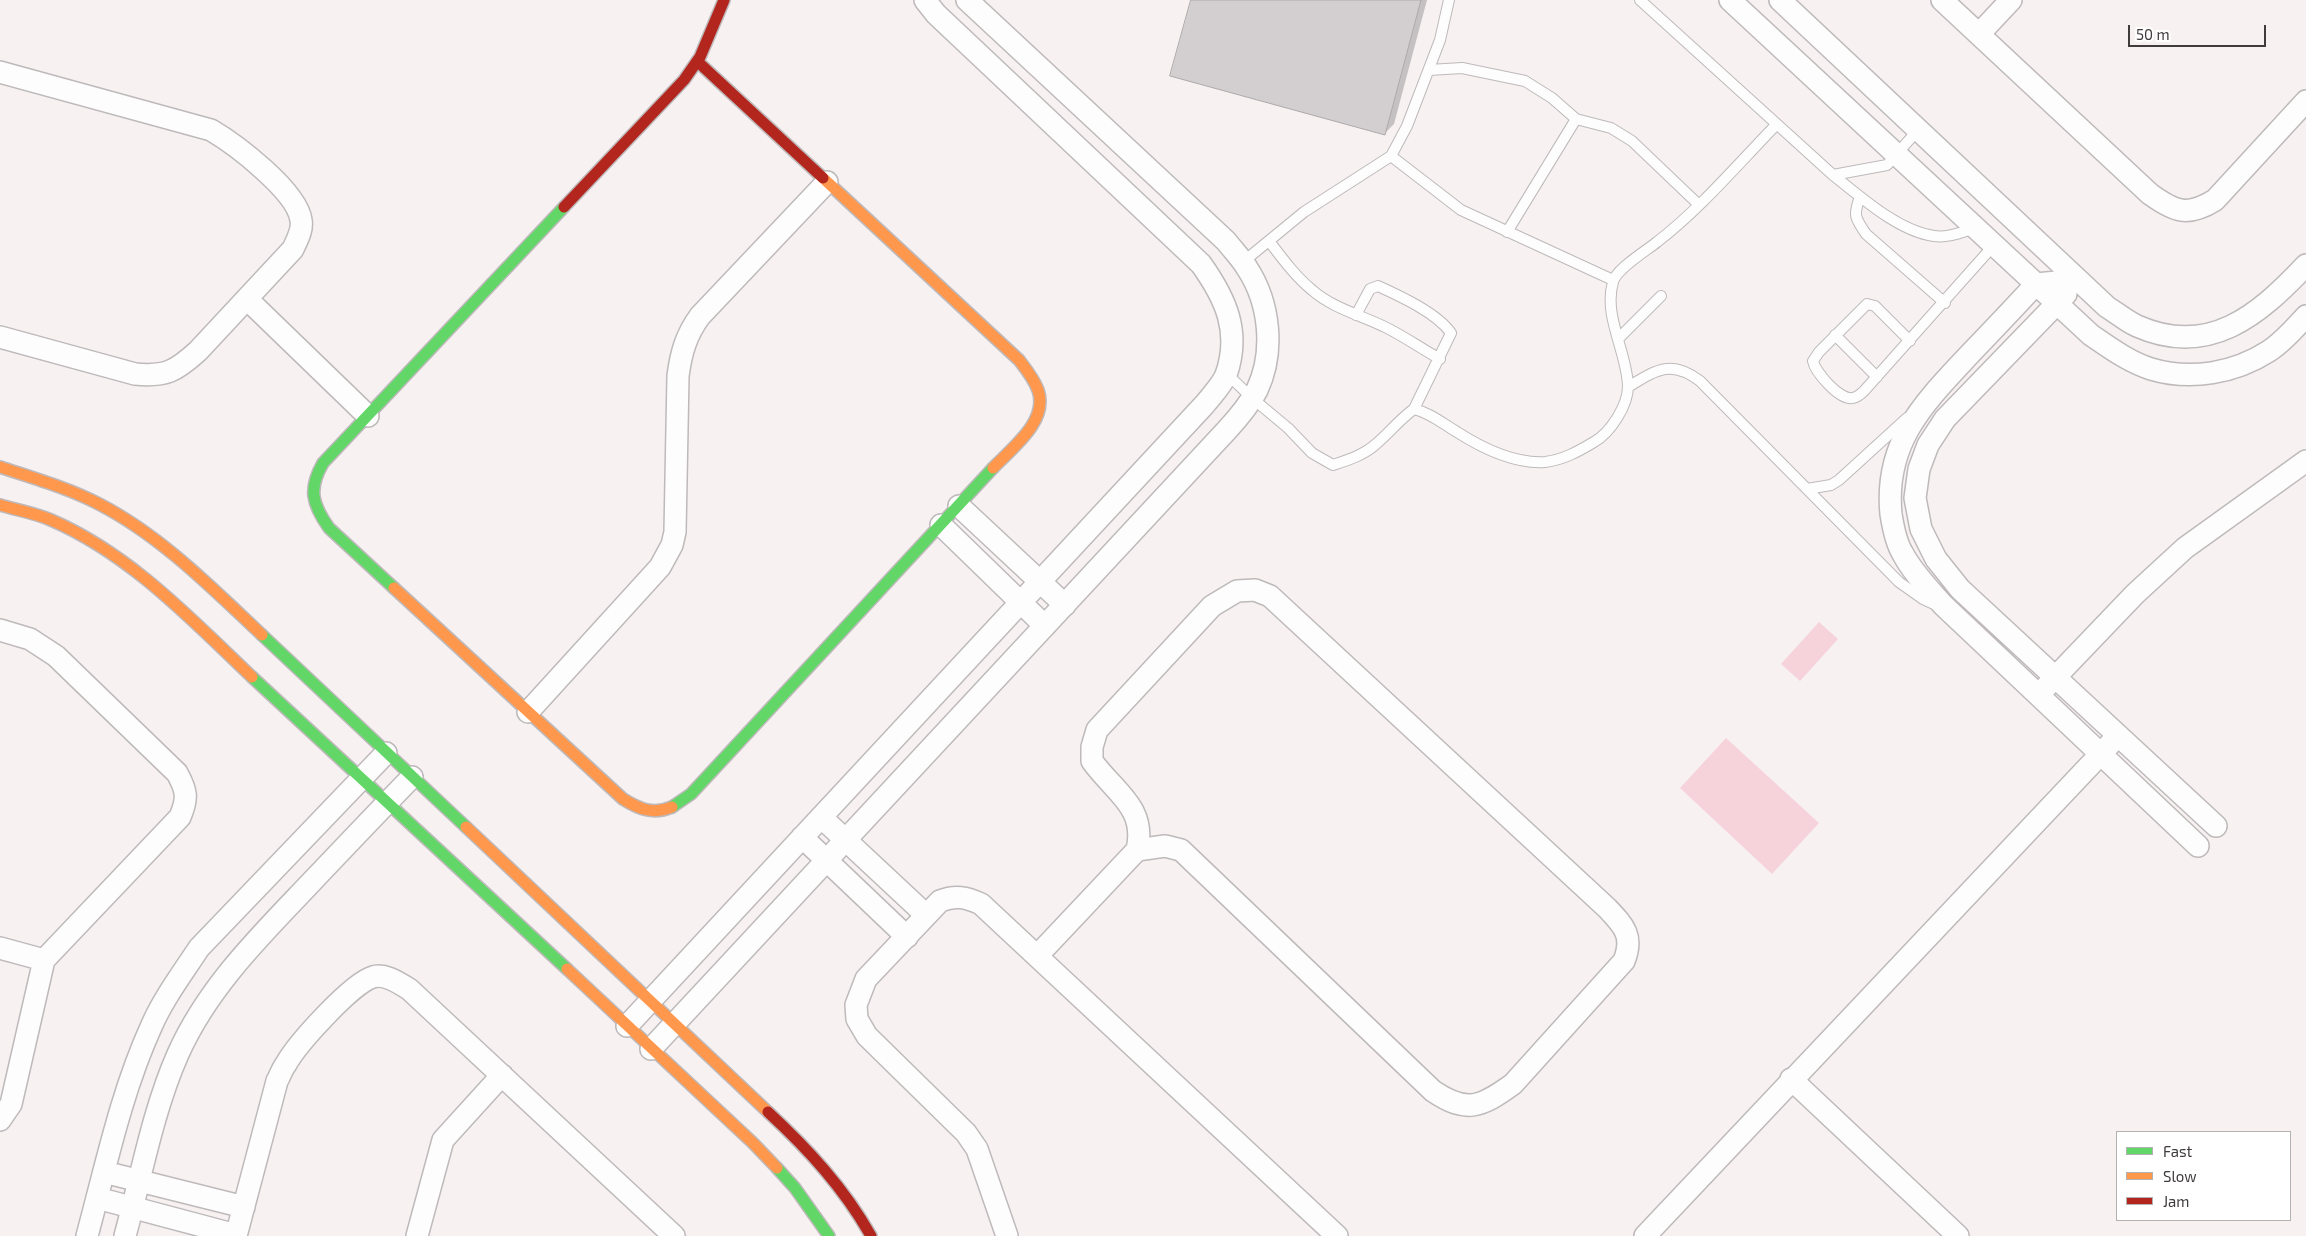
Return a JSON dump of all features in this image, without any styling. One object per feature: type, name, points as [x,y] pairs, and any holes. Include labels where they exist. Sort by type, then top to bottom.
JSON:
[{"type":"street","points":[[697,62],[1019,360],[1034,380],[1041,395],[1040,413],[1033,425],[691,794],[675,806],[647,812],[634,807],[623,799],[329,528],[318,514],[312,488],[316,474],[323,463],[684,80],[697,62],[724,0]]},
{"type":"street","points":[[626,1026],[1206,404],[1226,373],[1232,347],[1230,316],[1219,290],[1201,264],[936,14],[925,0]]},
{"type":"street","points":[[652,1049],[1244,411],[1257,388],[1266,362],[1268,330],[1263,299],[1243,262],[1226,241],[967,0]]},
{"type":"street","points":[[1730,0],[2036,284],[2091,334],[2119,354],[2151,369],[2183,374],[2212,373],[2245,365],[2271,350],[2306,316]]},
{"type":"street","points":[[1780,0],[2107,307],[2136,326],[2165,335],[2196,336],[2223,331],[2246,319],[2278,295],[2306,265]]},
{"type":"street","points":[[1942,0],[2150,194],[2168,207],[2183,211],[2200,210],[2215,200],[2306,101]]},
{"type":"street","points":[[1979,34],[2010,0]]},
{"type":"street","points":[[994,68],[1019,48]]},
{"type":"street","points":[[0,72],[211,130],[241,150],[284,190],[297,207],[302,220],[300,235],[293,249],[198,351],[181,366],[167,374],[152,376],[135,374],[0,338]]},
{"type":"street","points":[[528,712],[660,567],[672,545],[675,532],[678,376],[682,351],[689,331],[700,316],[827,182]]},
{"type":"street","points":[[2078,280],[2036,284],[1925,402],[1907,430],[1895,462],[1889,495],[1893,527],[1902,554],[1918,577],[1952,614],[2198,846]]},
{"type":"street","points":[[2078,280],[1945,419],[1928,445],[1919,469],[1915,498],[1921,529],[1936,559],[1960,589],[2216,826]]},
{"type":"street","points":[[248,299],[368,416]]},
{"type":"street","points":[[2039,695],[2135,594],[2185,548],[2306,460]]},
{"type":"street","points":[[0,467],[68,491],[113,511],[151,538],[207,584],[804,1146],[834,1180],[871,1236]]},
{"type":"street","points":[[0,505],[54,521],[97,543],[130,566],[183,612],[753,1143],[795,1188],[829,1236]]},
{"type":"street","points":[[958,506],[1065,604]]},
{"type":"street","points":[[941,525],[1045,626]]},
{"type":"street","points":[[1037,956],[1137,850],[1140,837],[1138,817],[1130,804],[1092,761],[1092,747],[1098,730],[1212,606],[1237,591],[1255,590],[1270,596],[1607,908],[1622,925],[1628,936],[1629,948],[1624,961],[1512,1084],[1495,1097],[1480,1103],[1466,1105],[1451,1103],[1433,1091],[1181,850],[1165,846],[1137,850]]},
{"type":"street","points":[[0,630],[30,639],[56,656],[177,773],[186,789],[185,805],[180,818],[44,960],[11,1104],[0,1120]]},
{"type":"street","points":[[1646,1236],[1791,1079],[2118,735]]},
{"type":"street","points":[[87,1236],[129,1080],[152,1025],[176,984],[199,948],[386,753]]},
{"type":"street","points":[[125,1236],[162,1096],[178,1054],[201,1011],[226,975],[264,932],[412,776]]},
{"type":"street","points":[[821,817],[926,915]]},
{"type":"street","points":[[802,837],[906,936]]},
{"type":"street","points":[[1008,1236],[977,1149],[966,1133],[867,1036],[857,1019],[856,1005],[866,979],[940,901],[949,898],[961,897],[981,904],[1337,1236]]},
{"type":"street","points":[[0,948],[44,960]]},
{"type":"street","points":[[97,1198],[236,1236],[277,1081],[286,1064],[297,1048],[351,990],[375,976],[393,979],[409,989],[674,1236]]},
{"type":"street","points":[[417,1236],[443,1140],[502,1075]]},
{"type":"street","points":[[1791,1079],[1958,1236]]},
{"type":"street","points":[[104,1172],[244,1207]]},
{"type":"lane","points":[[1243,262],[1304,212],[1391,156],[1407,126],[1429,70],[1440,40],[1449,0]]},
{"type":"lane","points":[[1640,0],[1833,175],[1900,224],[1935,236],[1956,234],[1976,228]]},
{"type":"lane","points":[[1429,70],[1462,68],[1525,81],[1552,98],[1576,119],[1611,128],[1632,141],[1698,204]]},
{"type":"lane","points":[[1507,232],[1576,119]]},
{"type":"lane","points":[[1414,409],[1428,412],[1473,442],[1511,458],[1545,462],[1571,455],[1603,437],[1625,404],[1628,386],[1611,302],[1613,280],[1628,264],[1659,240],[1698,204],[1776,125]]},
{"type":"lane","points":[[1833,175],[1887,165],[1918,130]]},
{"type":"lane","points":[[1391,156],[1461,210],[1613,280]]},
{"type":"lane","points":[[1860,196],[1854,211],[1857,220],[1866,234],[1945,303]]},
{"type":"lane","points":[[1269,241],[1292,271],[1312,291],[1341,310],[1356,314],[1388,329],[1440,359]]},
{"type":"lane","points":[[1910,341],[1870,303],[1864,305],[1835,335],[1813,361],[1814,368],[1840,394],[1848,398],[1855,398],[1877,377],[1945,303],[1994,245]]},
{"type":"lane","points":[[1226,373],[1288,428],[1312,453],[1333,465],[1354,458],[1375,445],[1402,418],[1414,409],[1440,359],[1450,333],[1444,324],[1398,295],[1378,286],[1370,289],[1356,314]]},
{"type":"lane","points":[[1618,339],[1661,296]]},
{"type":"lane","points":[[1835,335],[1877,377]]},
{"type":"lane","points":[[1628,386],[1651,374],[1664,370],[1675,368],[1686,371],[1700,381],[1899,582],[1923,599],[1952,614]]},
{"type":"lane","points":[[1806,489],[1831,485],[1839,480],[1925,402]]},
{"type":"shaded area","points":[[1819,622],[1838,639],[1800,681],[1781,664]]},
{"type":"shaded area","points":[[1726,738],[1819,823],[1772,874],[1680,788]]},
{"type":"building","points":[[1191,0],[1421,0],[1385,135],[1170,76]]},
{"type":"traffic: fast","points":[[394,588],[329,528],[323,519],[314,496],[318,472],[323,463],[564,207]]},
{"type":"traffic: fast","points":[[672,807],[691,794],[993,468]]},
{"type":"traffic: fast","points":[[262,635],[466,827]]},
{"type":"traffic: fast","points":[[252,677],[567,969]]},
{"type":"traffic: fast","points":[[777,1168],[795,1188],[829,1236]]},
{"type":"traffic: slow","points":[[823,178],[1019,360],[1032,378],[1038,390],[1040,401],[1034,423],[1018,443],[993,468]]},
{"type":"traffic: slow","points":[[0,467],[75,493],[99,504],[144,531],[185,564],[262,635]]},
{"type":"traffic: slow","points":[[0,505],[51,520],[80,534],[107,551],[158,590],[252,677]]},
{"type":"traffic: slow","points":[[394,588],[623,799],[635,806],[652,811],[672,807]]},
{"type":"traffic: slow","points":[[466,827],[768,1112]]},
{"type":"traffic: slow","points":[[567,969],[753,1143],[777,1168]]},
{"type":"traffic: jam","points":[[564,207],[684,80],[700,57],[724,0]]},
{"type":"traffic: jam","points":[[697,61],[823,178]]},
{"type":"traffic: jam","points":[[768,1112],[797,1140],[837,1185],[871,1236]]}]
